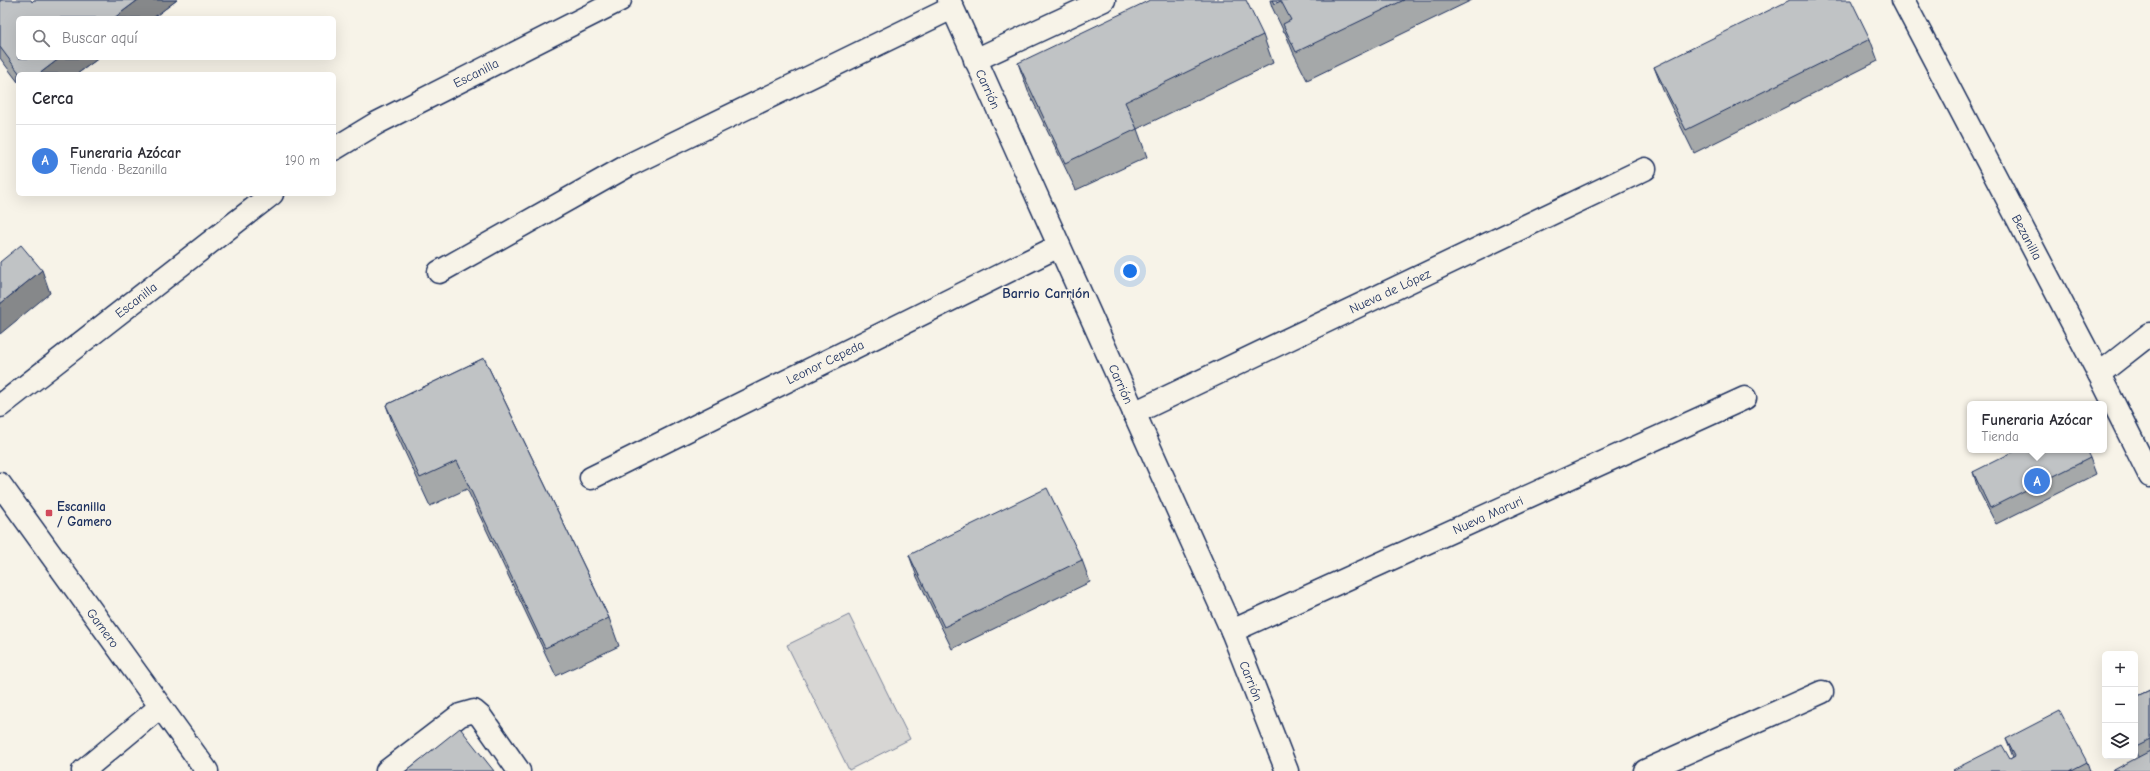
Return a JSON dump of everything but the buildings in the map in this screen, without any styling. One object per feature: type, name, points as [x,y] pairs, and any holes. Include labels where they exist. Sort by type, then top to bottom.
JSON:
[{"type":"street","name":"Escanilla","points":[[336,148],[377,123],[620,0]]},
{"type":"street","points":[[975,60],[1104,0]]},
{"type":"street","name":"Bezanilla","points":[[1902,0],[2099,374],[2150,476]]},
{"type":"street","points":[[439,272],[629,165],[950,4]]},
{"type":"street","name":"Carrión","points":[[950,4],[1232,631],[1287,771]]},
{"type":"street","name":"Nueva de López","points":[[1134,413],[1645,169]]},
{"type":"street","name":"Escanilla","points":[[0,406],[269,196]]},
{"type":"street","name":"Leonor Cepeda","points":[[591,478],[1059,246]]},
{"type":"street","points":[[2099,374],[2150,334]]},
{"type":"street","name":"Nueva Maruri","points":[[1232,631],[1745,398]]},
{"type":"street","name":"Gamero","points":[[0,484],[207,771]]},
{"type":"street","points":[[1645,771],[1822,692]]},
{"type":"street","points":[[83,771],[160,707]]},
{"type":"street","points":[[387,771],[460,716],[474,711],[481,717],[519,771]]},
{"type":"shaded area","points":[[849,615],[910,739],[849,770],[787,645]]},
{"type":"place","name":"Funeraria Azócar","points":[[2037,481]]},
{"type":"place","name":"Escanilla / Gamero","points":[[49,513]]},
{"type":"district","name":"Barrio Carrión","points":[[1046,293]]}]
